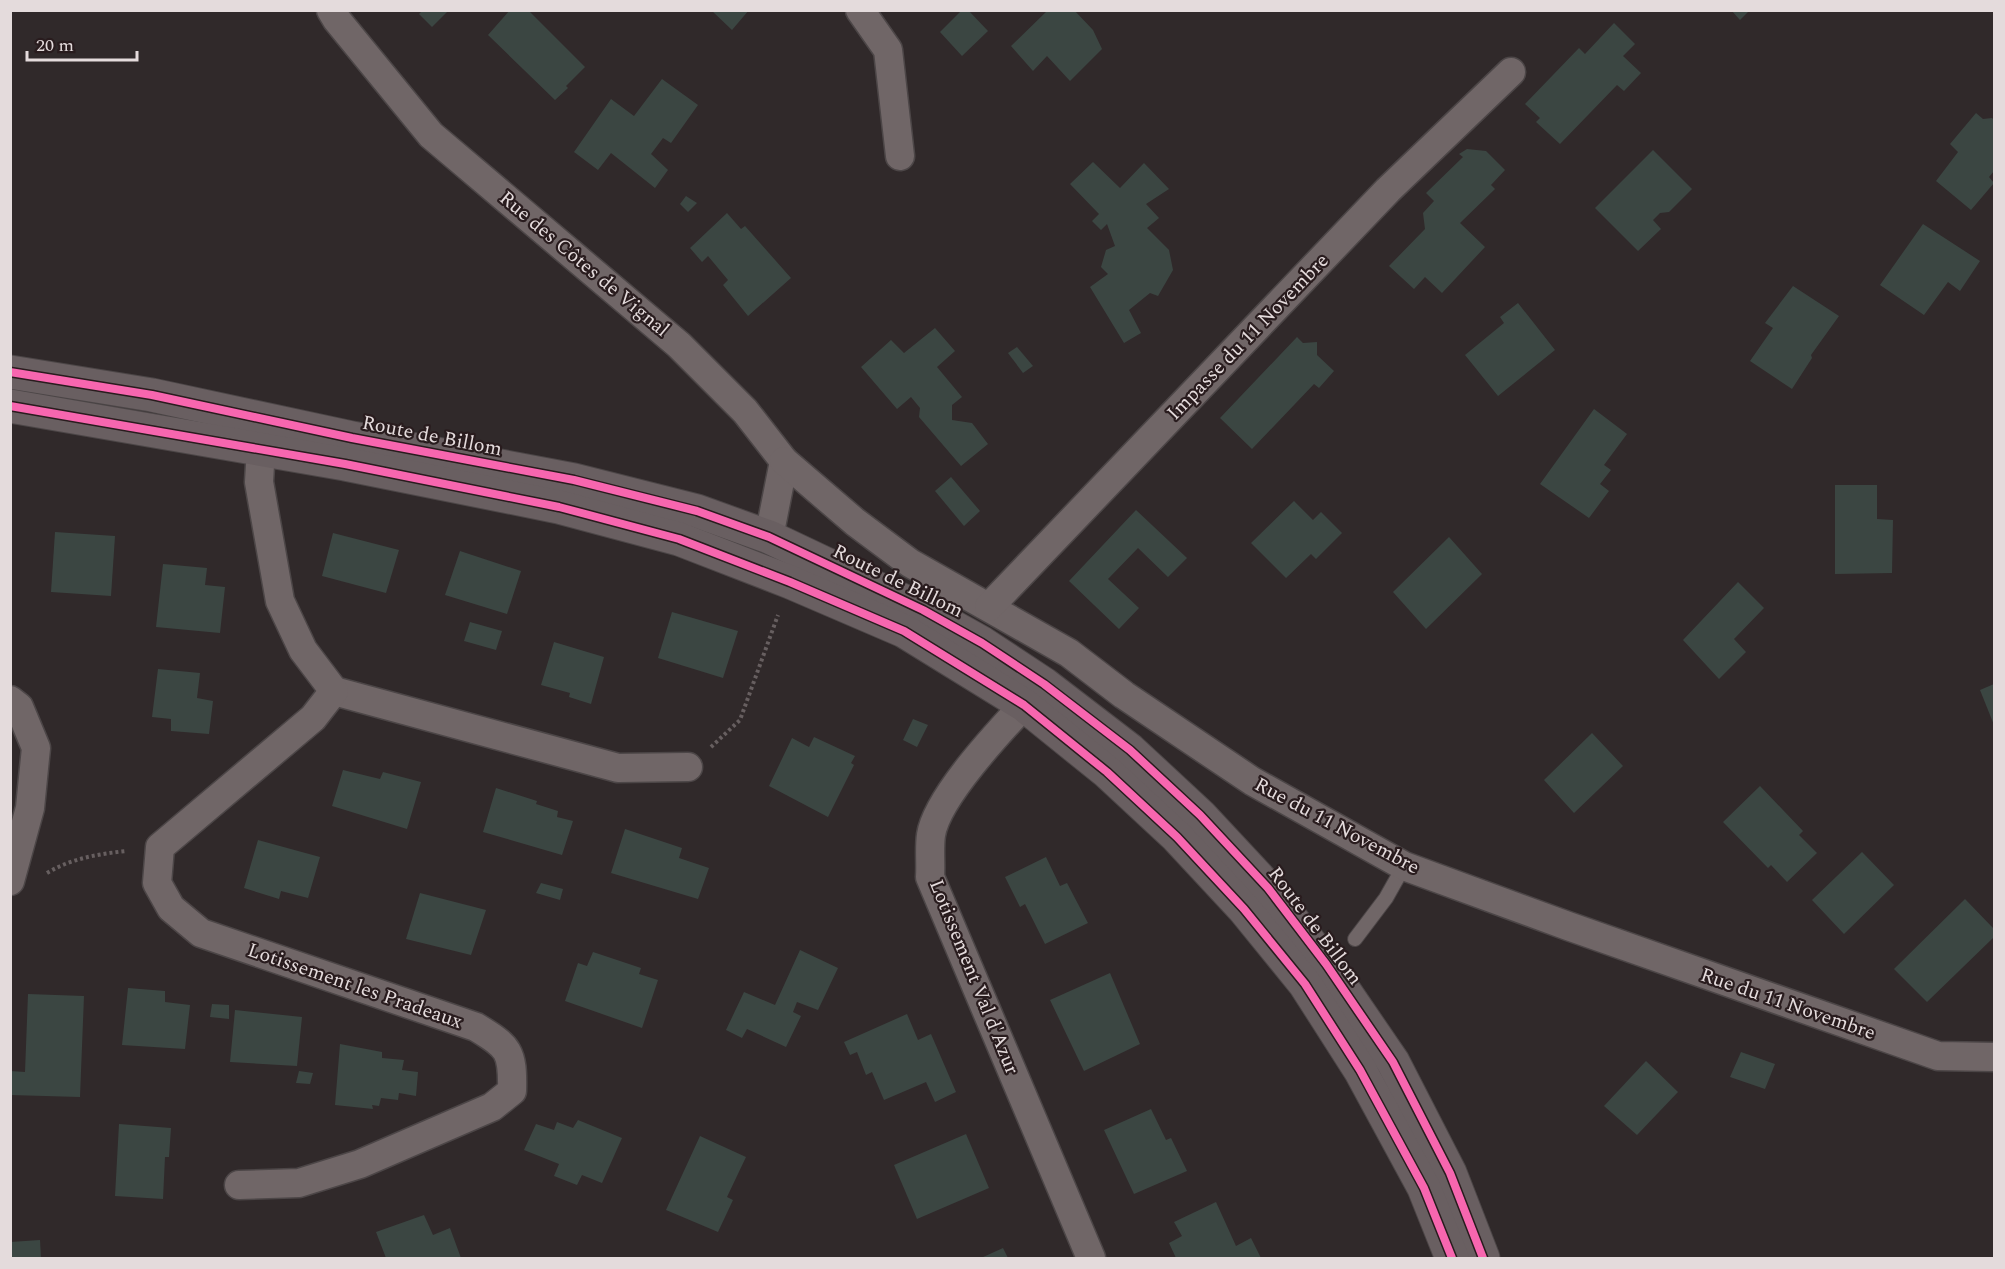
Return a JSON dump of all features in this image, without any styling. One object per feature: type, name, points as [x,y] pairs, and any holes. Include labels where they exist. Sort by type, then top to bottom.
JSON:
[{"type":"main road","name":"Route de Billom","points":[[10,372],[152,395],[352,438],[574,480],[697,511],[769,537],[923,610],[982,643],[1034,694],[1107,772],[1178,837],[1244,909],[1305,984],[1360,1070],[1424,1188],[1452,1258]]},
{"type":"main road","name":"Route de Billom","points":[[10,406],[261,448],[559,507],[679,539],[790,582],[904,631],[1034,694],[1130,750],[1200,815],[1268,888],[1319,954],[1393,1062],[1450,1173],[1483,1258]]},
{"type":"street","name":"Rue des Côtes de Vignal","points":[[332,10],[337,20],[431,135],[679,345],[745,411],[784,460]]},
{"type":"street","points":[[860,10],[888,50],[900,156]]},
{"type":"street","name":"Impasse du 11 Novembre","points":[[989,608],[1388,190],[1511,72]]},
{"type":"street","points":[[261,448],[259,482],[280,601],[303,650],[334,691],[618,768],[688,767]]},
{"type":"street","points":[[769,537],[784,460]]},
{"type":"street","name":"Rue du 11 Novembre","points":[[784,460],[855,522],[910,563],[1069,653],[1124,695],[1252,782],[1404,866],[1938,1056],[1995,1057]]},
{"type":"street","points":[[160,847],[313,718],[334,691]]},
{"type":"street","name":"Lotissement Val d'Azur","points":[[1034,694],[981,753],[942,804],[931,834],[930,877],[1091,1258]]},
{"type":"street","points":[[10,700],[19,706],[36,748],[24,880]]},
{"type":"street","name":"Lotissement les Pradeaux","points":[[160,847],[157,883],[171,908],[201,933],[476,1027],[501,1043],[513,1064],[512,1091],[492,1107],[360,1164],[300,1183],[239,1185]]},
{"type":"lane","points":[[1355,939],[1386,898],[1404,866]]},
{"type":"path","points":[[688,767],[740,720],[790,582]]},
{"type":"path","points":[[24,880],[94,854],[160,847]]},
{"type":"building","points":[[423,10],[449,10],[432,27],[419,14]]},
{"type":"building","points":[[510,10],[528,10],[585,67],[555,100],[488,35]]},
{"type":"building","points":[[711,10],[749,10],[732,30]]},
{"type":"building","points":[[962,10],[968,10],[988,31],[962,56],[940,32]]},
{"type":"building","points":[[1048,10],[1074,10],[1093,30],[1102,49],[1070,81],[1047,56],[1033,71],[1011,46]]},
{"type":"building","points":[[1731,10],[1750,10],[1740,20]]},
{"type":"building","points":[[1614,23],[1635,44],[1623,56],[1641,73],[1624,91],[1617,85],[1560,144],[1536,122],[1540,118],[1525,104],[1579,48],[1585,54]]},
{"type":"building","points":[[662,79],[698,105],[671,143],[663,138],[651,154],[668,170],[655,188],[611,153],[598,170],[574,152],[611,99],[634,116]]},
{"type":"building","points":[[1976,113],[1983,119],[1992,118],[1994,120],[1994,171],[1989,177],[1994,183],[1971,210],[1936,181],[1958,152],[1950,144]]},
{"type":"building","points":[[1467,149],[1486,151],[1505,170],[1491,185],[1495,189],[1460,223],[1485,247],[1442,293],[1425,277],[1414,289],[1389,266],[1425,229],[1423,213],[1434,201],[1426,193],[1463,157],[1459,154]]},
{"type":"building","points":[[1653,150],[1692,189],[1669,212],[1660,213],[1653,220],[1661,229],[1638,251],[1595,208]]},
{"type":"building","points":[[1093,162],[1120,188],[1144,163],[1169,189],[1146,204],[1159,218],[1147,228],[1169,250],[1173,270],[1158,296],[1150,293],[1129,310],[1141,333],[1124,343],[1090,287],[1108,274],[1101,267],[1106,250],[1115,246],[1107,224],[1101,230],[1092,221],[1099,214],[1070,184]]},
{"type":"building","points":[[686,196],[697,203],[688,212],[680,204]]},
{"type":"building","points":[[727,213],[741,229],[745,226],[791,278],[748,316],[723,285],[728,280],[708,256],[702,262],[690,248]]},
{"type":"building","points":[[1923,224],[1980,261],[1960,291],[1948,282],[1924,315],[1880,285]]},
{"type":"building","points":[[1793,286],[1839,316],[1811,355],[1812,358],[1792,389],[1750,361],[1773,328],[1765,323]]},
{"type":"building","points":[[1518,303],[1555,350],[1498,396],[1465,355],[1504,323],[1500,317]]},
{"type":"building","points":[[935,328],[955,351],[937,367],[962,397],[952,405],[952,420],[972,423],[988,444],[961,466],[919,417],[920,408],[911,397],[897,409],[861,367],[891,340],[904,353]]},
{"type":"building","points":[[1297,337],[1303,343],[1317,342],[1317,355],[1334,371],[1319,388],[1314,384],[1252,449],[1220,418]]},
{"type":"building","points":[[1017,347],[1033,366],[1023,373],[1008,353]]},
{"type":"building","points":[[1594,409],[1627,434],[1604,465],[1611,470],[1600,484],[1609,491],[1589,518],[1540,484]]},
{"type":"building","points":[[951,477],[980,511],[964,526],[935,491]]},
{"type":"building","points":[[1835,485],[1877,485],[1877,519],[1893,520],[1892,573],[1835,574]]},
{"type":"building","points":[[1294,501],[1313,520],[1321,512],[1342,533],[1316,559],[1311,554],[1286,578],[1251,543]]},
{"type":"building","points":[[1136,510],[1187,558],[1168,577],[1138,548],[1108,579],[1139,608],[1119,629],[1069,581]]},
{"type":"building","points":[[55,532],[115,536],[111,596],[51,592]]},
{"type":"building","points":[[333,533],[399,550],[386,593],[322,576]]},
{"type":"building","points":[[1449,537],[1482,574],[1426,629],[1393,592]]},
{"type":"building","points":[[460,551],[521,571],[507,614],[445,595]]},
{"type":"building","points":[[163,564],[207,568],[205,585],[225,587],[220,633],[156,627]]},
{"type":"building","points":[[1738,582],[1764,608],[1734,639],[1746,652],[1719,679],[1683,640]]},
{"type":"building","points":[[672,612],[738,631],[723,678],[658,658]]},
{"type":"building","points":[[470,622],[502,631],[496,650],[464,641]]},
{"type":"building","points":[[554,642],[604,657],[591,704],[569,697],[570,693],[541,685]]},
{"type":"building","points":[[158,669],[200,673],[197,698],[213,701],[209,734],[171,731],[171,719],[152,717]]},
{"type":"building","points":[[1994,684],[1994,725],[1980,690]]},
{"type":"building","points":[[913,719],[928,725],[917,747],[903,740]]},
{"type":"building","points":[[1592,733],[1623,766],[1574,813],[1544,780]]},
{"type":"building","points":[[814,737],[855,756],[851,763],[854,765],[828,817],[769,786],[792,738],[809,747]]},
{"type":"building","points":[[343,770],[380,779],[383,772],[421,782],[407,829],[332,806]]},
{"type":"building","points":[[1760,786],[1803,831],[1799,835],[1817,853],[1787,882],[1771,865],[1768,868],[1723,822]]},
{"type":"building","points":[[496,788],[537,801],[536,804],[558,811],[557,817],[573,821],[562,855],[483,832]]},
{"type":"building","points":[[625,829],[682,848],[679,858],[709,868],[698,899],[611,873]]},
{"type":"building","points":[[258,840],[320,857],[308,898],[281,891],[279,899],[244,888]]},
{"type":"building","points":[[1862,852],[1894,885],[1844,934],[1812,900]]},
{"type":"building","points":[[1046,857],[1060,886],[1067,883],[1088,923],[1045,944],[1025,904],[1020,907],[1005,877]]},
{"type":"building","points":[[541,883],[563,889],[560,900],[536,893]]},
{"type":"building","points":[[420,893],[486,910],[471,955],[406,939]]},
{"type":"building","points":[[1965,899],[1994,929],[1994,937],[1927,1002],[1894,969]]},
{"type":"building","points":[[800,950],[838,968],[818,1010],[797,1002],[793,1012],[801,1016],[786,1047],[747,1029],[742,1038],[726,1030],[744,992],[775,1005]]},
{"type":"building","points":[[593,952],[641,968],[639,974],[658,980],[642,1028],[565,1001],[578,963],[587,966]]},
{"type":"building","points":[[1110,973],[1140,1044],[1084,1071],[1050,1000]]},
{"type":"building","points":[[128,988],[165,991],[165,1002],[190,1005],[185,1049],[122,1045]]},
{"type":"building","points":[[28,994],[84,996],[80,1097],[10,1095],[10,1071],[25,1072]]},
{"type":"building","points":[[212,1004],[229,1005],[229,1019],[210,1017]]},
{"type":"building","points":[[235,1010],[302,1017],[297,1066],[230,1062]]},
{"type":"building","points":[[907,1014],[918,1040],[931,1034],[956,1092],[935,1102],[926,1082],[884,1100],[872,1072],[866,1075],[857,1052],[850,1055],[844,1042]]},
{"type":"building","points":[[340,1044],[382,1052],[382,1058],[404,1060],[402,1070],[418,1072],[416,1096],[399,1093],[398,1100],[381,1098],[379,1106],[372,1105],[373,1109],[335,1105]]},
{"type":"building","points":[[1741,1052],[1775,1064],[1765,1089],[1730,1077]]},
{"type":"building","points":[[1646,1061],[1678,1092],[1637,1135],[1604,1106]]},
{"type":"building","points":[[299,1071],[313,1073],[310,1084],[296,1083]]},
{"type":"building","points":[[1151,1109],[1166,1140],[1171,1138],[1187,1171],[1134,1194],[1104,1130]]},
{"type":"building","points":[[578,1120],[622,1138],[602,1183],[582,1175],[577,1185],[554,1176],[559,1164],[524,1150],[536,1124],[554,1130],[557,1122],[573,1128]]},
{"type":"building","points":[[119,1124],[171,1128],[169,1157],[165,1157],[163,1199],[115,1196]]},
{"type":"building","points":[[966,1134],[989,1188],[917,1219],[894,1165]]},
{"type":"building","points":[[700,1136],[746,1157],[727,1197],[733,1200],[718,1232],[666,1210]]},
{"type":"building","points":[[1216,1202],[1236,1246],[1251,1238],[1261,1258],[1176,1258],[1169,1243],[1182,1236],[1174,1222]]},
{"type":"building","points":[[424,1215],[433,1235],[450,1228],[461,1258],[386,1258],[376,1232]]},
{"type":"building","points":[[40,1240],[41,1258],[10,1258],[10,1242]]},
{"type":"building","points":[[1003,1248],[1008,1258],[981,1258]]},
{"type":"cycle path","points":[[10,372],[152,395],[352,438],[574,480],[697,511],[769,537],[923,610],[982,643],[1044,684],[1130,750],[1200,815],[1268,888],[1326,964],[1393,1062],[1450,1173],[1483,1258]]},
{"type":"cycle path","points":[[10,406],[345,464],[559,507],[679,539],[790,582],[904,631],[1024,705],[1107,772],[1177,837],[1244,909],[1305,984],[1360,1070],[1424,1188],[1452,1258]]}]
